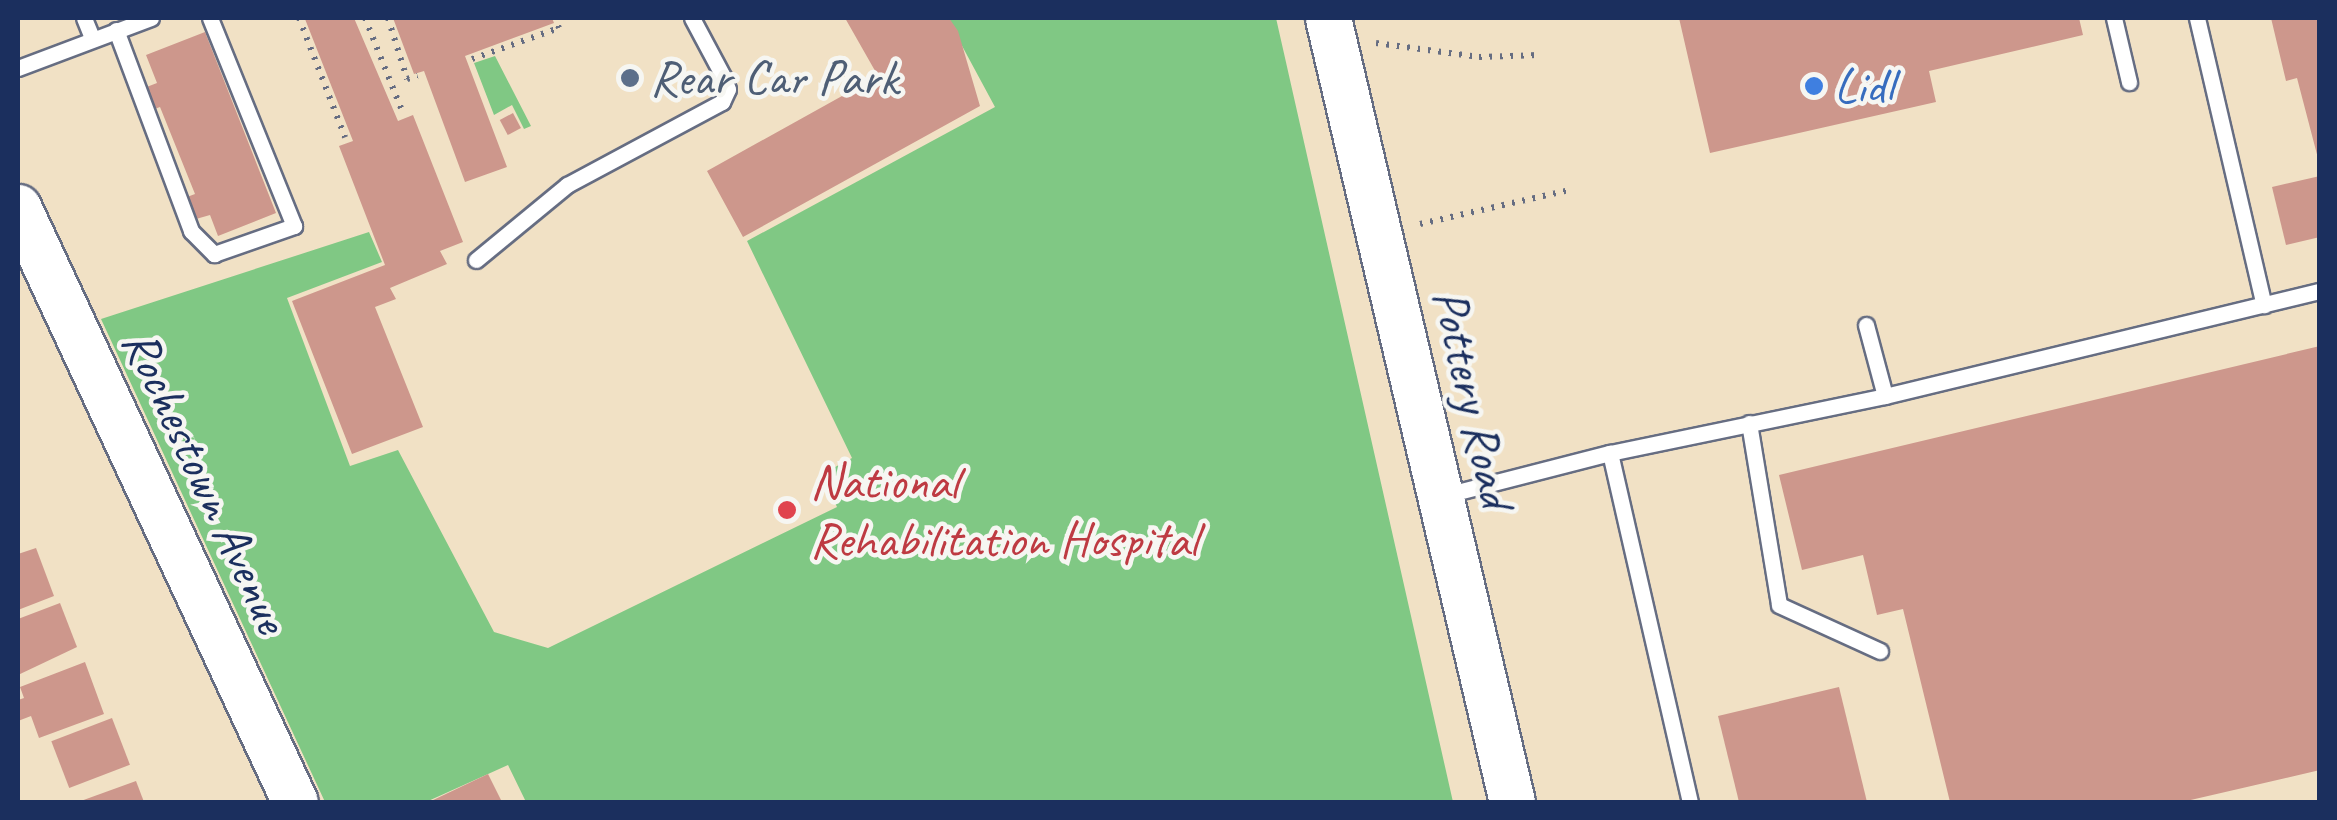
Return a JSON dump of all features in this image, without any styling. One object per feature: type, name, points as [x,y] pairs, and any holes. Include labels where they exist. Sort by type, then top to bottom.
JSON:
[{"type":"street","name":"Pottery Road","points":[[1332,35],[1512,802]]},
{"type":"street","name":"Rochestown Avenue","points":[[18,207],[294,802]]},
{"type":"lane","points":[[84,18],[92,38]]},
{"type":"lane","points":[[18,68],[151,18]]},
{"type":"lane","points":[[116,30],[155,152],[191,231],[214,254],[294,226],[210,18]]},
{"type":"lane","points":[[476,260],[551,195],[722,102],[728,89],[692,18]]},
{"type":"lane","points":[[2114,18],[2130,82]]},
{"type":"lane","points":[[2196,18],[2264,305]]},
{"type":"lane","points":[[1438,497],[1610,453],[1884,396],[2320,291]]},
{"type":"lane","points":[[1866,325],[1884,396]]},
{"type":"lane","points":[[1749,424],[1779,605],[1880,650]]},
{"type":"lane","points":[[1610,453],[1690,802]]},
{"type":"path","points":[[299,18],[346,137]]},
{"type":"path","points":[[365,18],[401,108]]},
{"type":"path","points":[[388,18],[407,80],[418,76]]},
{"type":"path","points":[[472,59],[558,28],[555,18]]},
{"type":"path","points":[[1332,35],[1479,58],[1538,55]]},
{"type":"path","points":[[378,50],[393,44]]},
{"type":"path","points":[[1380,233],[1570,190]]},
{"type":"green space","name":"National Rehabilitation Hospital","points":[[947,18],[1276,18],[1453,802],[526,802],[508,765],[426,802],[325,802],[101,319],[369,232],[382,262],[287,298],[350,466],[398,450],[494,632],[548,648],[837,507],[822,474],[852,458],[747,241],[995,107]]},
{"type":"green space","points":[[495,56],[531,126],[524,129],[512,105],[494,115],[474,63]]},
{"type":"building","points":[[354,18],[398,121],[413,115],[463,242],[440,251],[447,264],[390,288],[396,299],[375,307],[423,427],[352,454],[292,301],[385,265],[339,146],[353,141],[305,19]]},
{"type":"building","points":[[393,18],[552,18],[554,23],[465,56],[507,167],[465,182],[424,71],[414,74]]},
{"type":"building","points":[[845,18],[949,18],[958,31],[980,106],[743,237],[707,171],[878,76]]},
{"type":"building","name":"Lidl","points":[[1679,18],[2079,18],[2083,35],[1929,71],[1936,102],[1710,153]]},
{"type":"building","points":[[2271,18],[2320,18],[2320,166],[2297,78],[2286,81]]},
{"type":"building","points":[[205,32],[276,213],[218,236],[210,215],[196,219],[187,197],[195,194],[160,107],[152,110],[144,88],[157,83],[146,55]]},
{"type":"building","points":[[513,113],[521,128],[508,135],[500,120]]},
{"type":"building","points":[[2320,176],[2320,237],[2286,245],[2272,187]]},
{"type":"building","points":[[2320,346],[2320,770],[2182,802],[1950,802],[1903,609],[1877,615],[1863,555],[1802,570],[1779,475]]},
{"type":"building","points":[[36,548],[54,596],[18,610],[18,554]]},
{"type":"building","points":[[60,603],[77,647],[18,675],[18,619]]},
{"type":"building","points":[[85,662],[104,714],[39,738],[31,716],[18,721],[18,700],[24,698],[20,687]]},
{"type":"building","points":[[1839,687],[1867,802],[1739,802],[1718,716]]},
{"type":"building","points":[[112,718],[130,765],[69,788],[51,741]]},
{"type":"building","points":[[488,774],[502,802],[429,802]]},
{"type":"building","points":[[136,781],[144,802],[78,802]]},
{"type":"place","name":"Rear Car Park","points":[[630,78]]},
{"type":"place","name":"Lidl","points":[[1814,86]]},
{"type":"place","name":"National Rehabilitation Hospital","points":[[787,510]]}]
